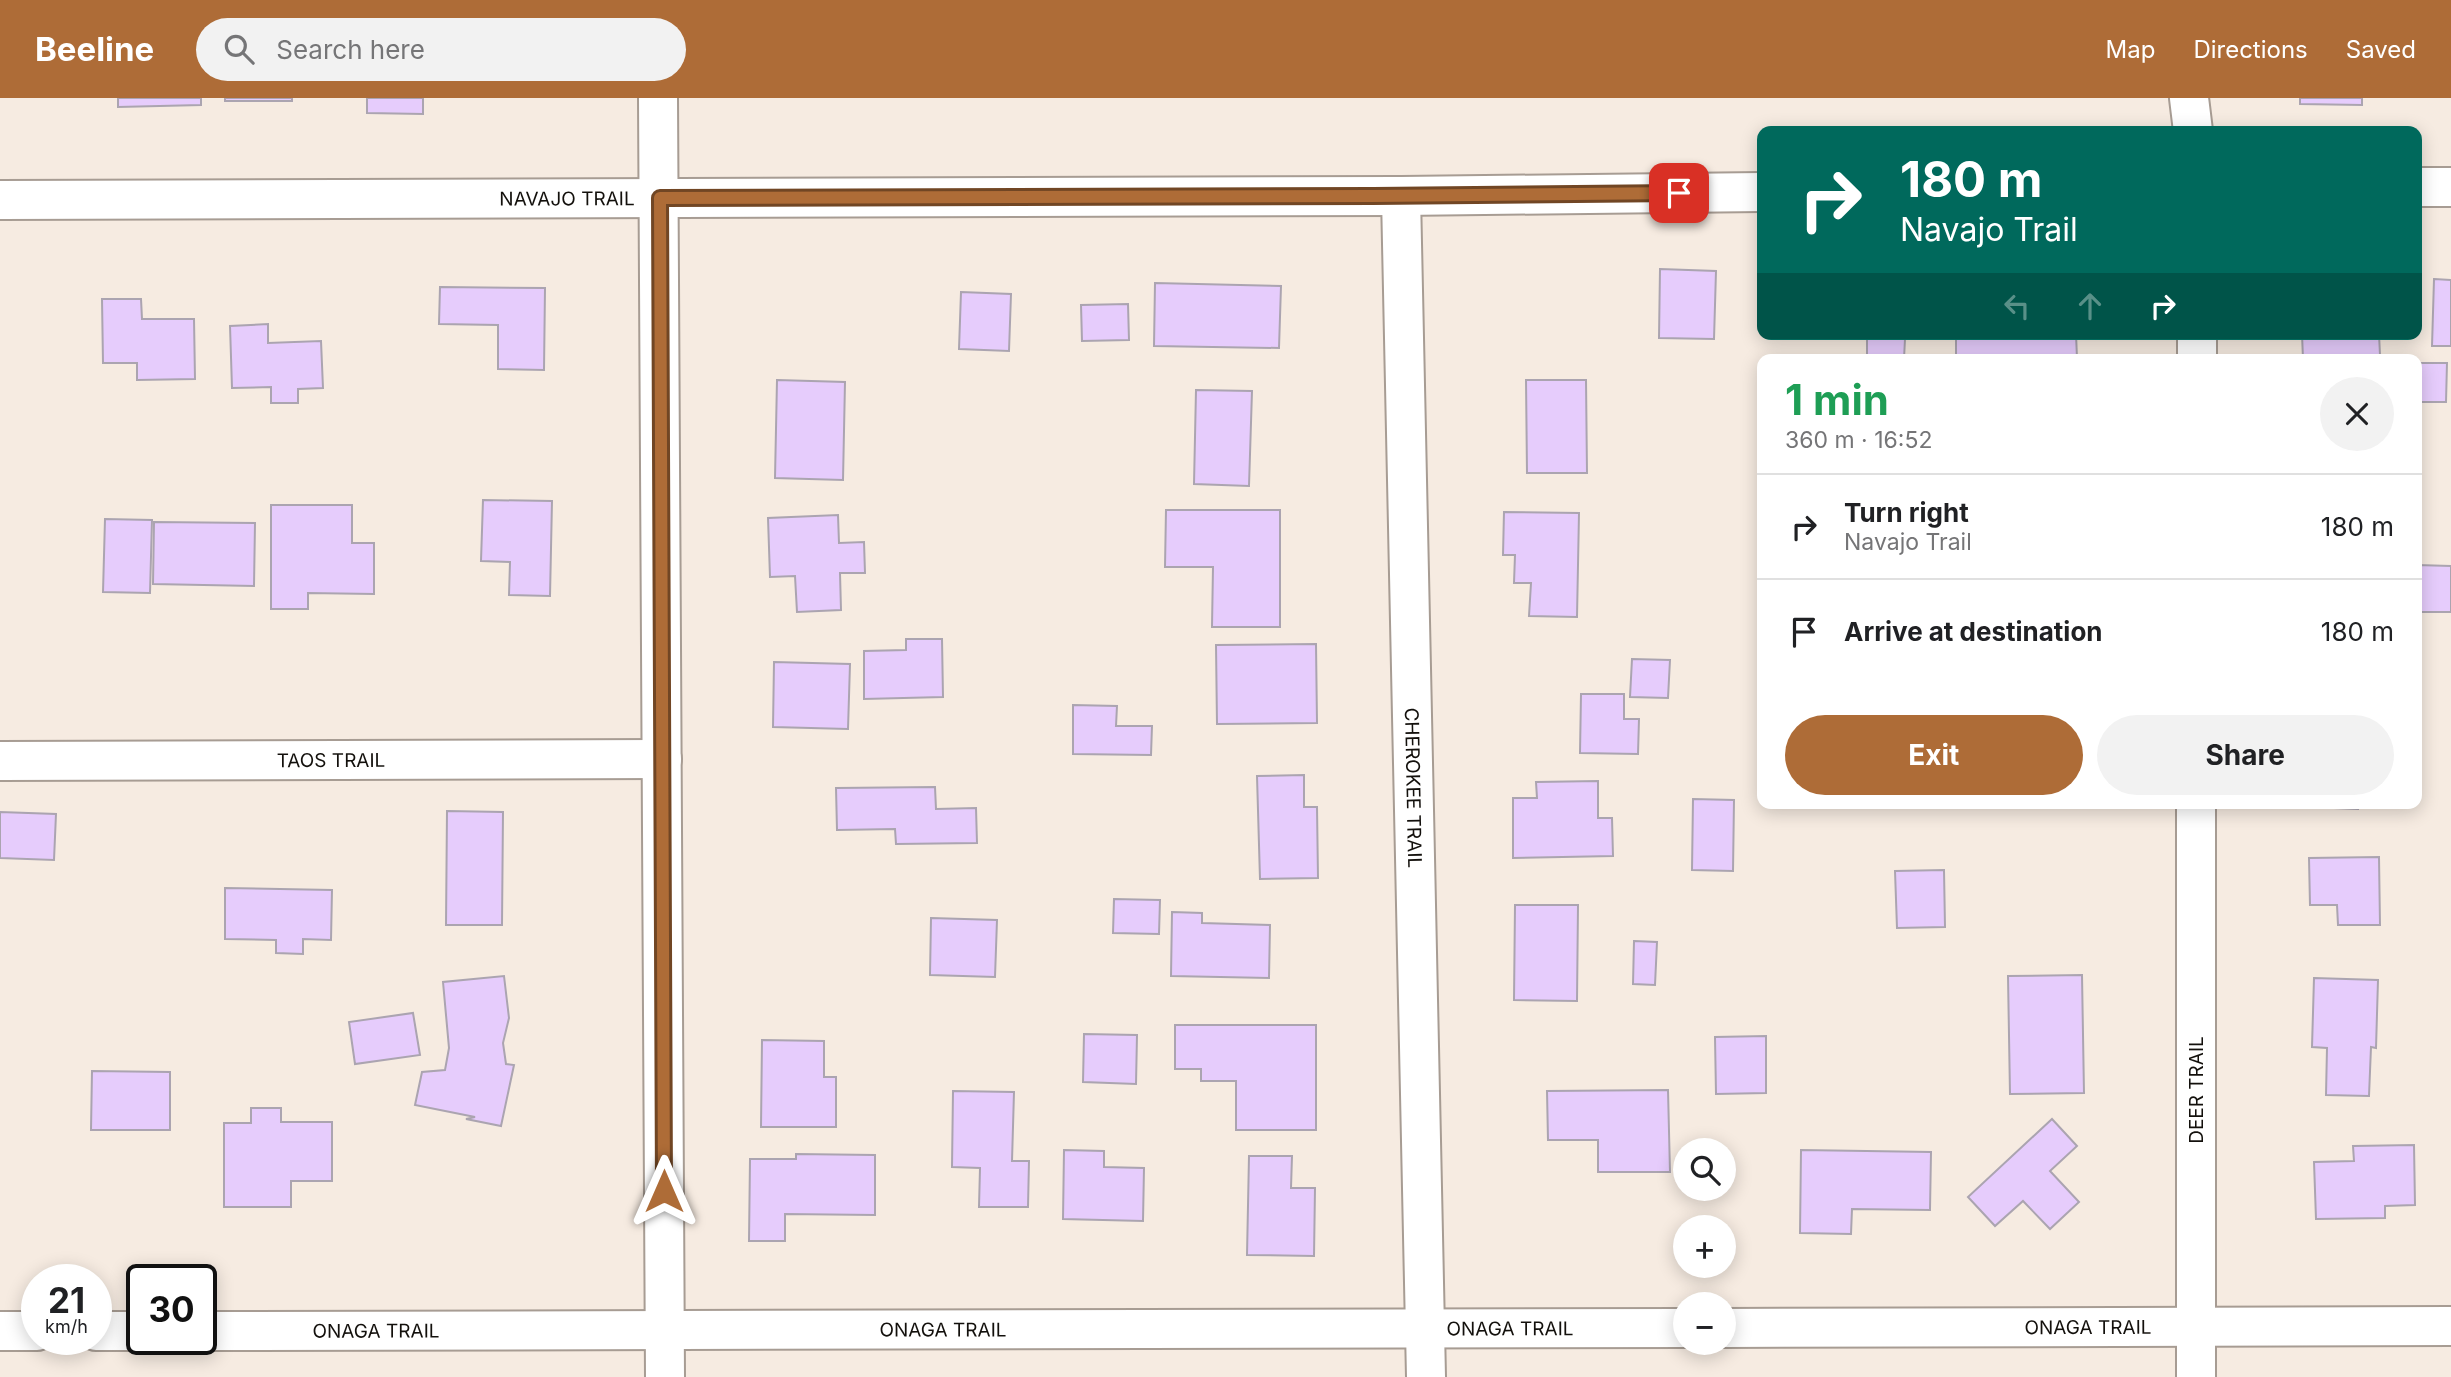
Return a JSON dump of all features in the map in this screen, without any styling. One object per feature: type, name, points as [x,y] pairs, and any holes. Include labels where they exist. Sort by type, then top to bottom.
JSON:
[{"type":"street","points":[[658,98],[666,1377]]},
{"type":"street","points":[[2189,98],[2192,126]]},
{"type":"street","points":[[2422,187],[2451,187]]},
{"type":"street","name":"NAVAJO TRAIL","points":[[0,200],[1401,196],[1757,192]]},
{"type":"street","name":"CHEROKEE TRAIL","points":[[1401,196],[1426,1377]]},
{"type":"street","name":"TAOS TRAIL","points":[[0,761],[662,759]]},
{"type":"street","name":"DEER TRAIL","points":[[2196,809],[2196,1377]]},
{"type":"street","name":"ONAGA TRAIL","points":[[1736,1328],[2451,1326]]},
{"type":"street","name":"ONAGA TRAIL","points":[[217,1331],[1673,1328]]},
{"type":"street","points":[[0,1331],[21,1331]]},
{"type":"building","points":[[118,98],[201,98],[201,105],[118,107]]},
{"type":"building","points":[[225,98],[292,98],[292,101],[225,101]]},
{"type":"building","points":[[367,98],[423,98],[423,114],[367,113]]},
{"type":"building","points":[[2300,98],[2362,98],[2362,105],[2300,104]]},
{"type":"building","points":[[1660,269],[1716,271],[1714,339],[1659,338]]},
{"type":"building","points":[[2434,279],[2451,280],[2451,346],[2432,346]]},
{"type":"building","points":[[1155,283],[1281,286],[1279,348],[1154,346]]},
{"type":"building","points":[[440,287],[545,288],[544,370],[498,369],[498,325],[439,324]]},
{"type":"building","points":[[961,292],[1011,294],[1009,351],[959,349]]},
{"type":"building","points":[[102,299],[141,299],[142,319],[194,319],[195,379],[137,380],[137,363],[103,363]]},
{"type":"building","points":[[1128,304],[1129,340],[1082,341],[1081,305]]},
{"type":"building","points":[[268,324],[268,343],[321,341],[323,388],[298,389],[298,403],[271,403],[271,387],[232,388],[230,326]]},
{"type":"building","points":[[1867,340],[1905,340],[1904,354],[1867,354]]},
{"type":"building","points":[[1956,340],[2076,340],[2077,354],[1956,354]]},
{"type":"building","points":[[2302,340],[2379,340],[2380,354],[2303,354]]},
{"type":"building","points":[[2422,363],[2447,363],[2446,402],[2422,402]]},
{"type":"building","points":[[777,380],[845,382],[843,480],[775,478]]},
{"type":"building","points":[[1526,380],[1586,380],[1587,473],[1527,473]]},
{"type":"building","points":[[1196,390],[1252,391],[1249,486],[1194,484]]},
{"type":"building","points":[[483,500],[552,501],[550,596],[509,595],[510,562],[481,561]]},
{"type":"building","points":[[271,505],[352,505],[352,543],[374,543],[374,594],[308,593],[308,609],[271,609]]},
{"type":"building","points":[[1166,510],[1280,510],[1280,627],[1212,627],[1213,567],[1165,567]]},
{"type":"building","points":[[1504,512],[1579,513],[1577,617],[1529,616],[1531,583],[1514,583],[1515,555],[1503,555]]},
{"type":"building","points":[[838,515],[839,543],[864,542],[865,573],[840,573],[841,610],[797,612],[795,576],[770,577],[768,518]]},
{"type":"building","points":[[105,519],[152,520],[150,593],[103,592]]},
{"type":"building","points":[[154,522],[255,523],[254,586],[153,584]]},
{"type":"building","points":[[2422,565],[2451,566],[2451,612],[2422,612]]},
{"type":"building","points":[[906,639],[942,639],[943,697],[864,699],[864,651],[906,650]]},
{"type":"building","points":[[1316,644],[1317,723],[1217,724],[1216,645]]},
{"type":"building","points":[[1632,659],[1670,660],[1668,698],[1630,697]]},
{"type":"building","points":[[774,662],[850,664],[848,729],[773,727]]},
{"type":"building","points":[[1581,694],[1624,694],[1624,719],[1639,719],[1638,754],[1580,753]]},
{"type":"building","points":[[1073,705],[1117,706],[1116,726],[1152,726],[1151,755],[1073,754]]},
{"type":"building","points":[[1304,775],[1304,807],[1317,807],[1318,878],[1260,879],[1257,776]]},
{"type":"building","points":[[1598,781],[1598,818],[1612,818],[1613,856],[1513,858],[1513,798],[1537,798],[1536,782]]},
{"type":"building","points":[[935,787],[936,809],[976,808],[977,843],[896,844],[895,829],[837,830],[836,788]]},
{"type":"building","points":[[1693,799],[1734,800],[1733,871],[1692,870]]},
{"type":"building","points":[[447,811],[503,812],[502,925],[446,925]]},
{"type":"building","points":[[0,812],[56,814],[54,860],[0,858]]},
{"type":"building","points":[[2379,857],[2380,925],[2338,925],[2337,905],[2310,905],[2309,858]]},
{"type":"building","points":[[1944,870],[1945,927],[1897,928],[1895,871]]},
{"type":"building","points":[[225,888],[332,890],[331,940],[303,939],[303,954],[276,953],[276,940],[225,939]]},
{"type":"building","points":[[1114,899],[1160,900],[1159,934],[1113,933]]},
{"type":"building","points":[[1515,905],[1578,905],[1577,1001],[1514,1000]]},
{"type":"building","points":[[1172,912],[1202,913],[1202,923],[1270,925],[1269,978],[1171,976]]},
{"type":"building","points":[[931,918],[997,920],[995,977],[930,975]]},
{"type":"building","points":[[1634,941],[1657,942],[1655,985],[1633,984]]},
{"type":"building","points":[[2082,975],[2084,1093],[2010,1094],[2008,976]]},
{"type":"building","points":[[504,976],[509,1018],[503,1043],[506,1064],[514,1065],[501,1126],[466,1119],[475,1117],[415,1105],[422,1072],[445,1070],[449,1048],[443,982]]},
{"type":"building","points":[[2314,978],[2378,980],[2376,1048],[2371,1047],[2369,1096],[2326,1095],[2327,1048],[2312,1047]]},
{"type":"building","points":[[413,1013],[420,1055],[355,1064],[349,1022]]},
{"type":"building","points":[[1175,1025],[1316,1025],[1316,1130],[1236,1130],[1236,1081],[1201,1081],[1201,1069],[1175,1069]]},
{"type":"building","points":[[1084,1034],[1137,1035],[1136,1084],[1083,1082]]},
{"type":"building","points":[[1766,1036],[1766,1093],[1716,1094],[1715,1037]]},
{"type":"building","points":[[762,1040],[824,1041],[824,1077],[836,1077],[836,1127],[761,1127]]},
{"type":"building","points":[[92,1071],[170,1072],[170,1130],[91,1130]]},
{"type":"building","points":[[1668,1090],[1670,1172],[1598,1172],[1598,1140],[1548,1140],[1547,1091]]},
{"type":"building","points":[[953,1091],[1014,1092],[1012,1161],[1029,1161],[1028,1207],[979,1207],[980,1168],[952,1167]]},
{"type":"building","points":[[251,1108],[281,1108],[281,1122],[332,1122],[332,1181],[291,1181],[291,1207],[224,1207],[224,1123],[251,1123]]},
{"type":"building","points":[[2052,1119],[2077,1146],[2050,1171],[2079,1202],[2050,1229],[2023,1201],[1995,1226],[1968,1197]]},
{"type":"building","points":[[2414,1145],[2415,1205],[2385,1206],[2385,1218],[2316,1219],[2314,1162],[2354,1161],[2353,1146]]},
{"type":"building","points":[[1064,1150],[1104,1151],[1104,1167],[1144,1168],[1143,1221],[1063,1219]]},
{"type":"building","points":[[1801,1150],[1931,1152],[1930,1210],[1852,1209],[1851,1234],[1800,1233]]},
{"type":"building","points":[[796,1154],[875,1155],[875,1215],[785,1214],[785,1241],[749,1241],[750,1159],[796,1159]]},
{"type":"building","points":[[1249,1156],[1292,1156],[1291,1188],[1315,1188],[1314,1256],[1247,1255]]},
{"type":"route","points":[[664,1191],[660,198],[1679,193]]}]
